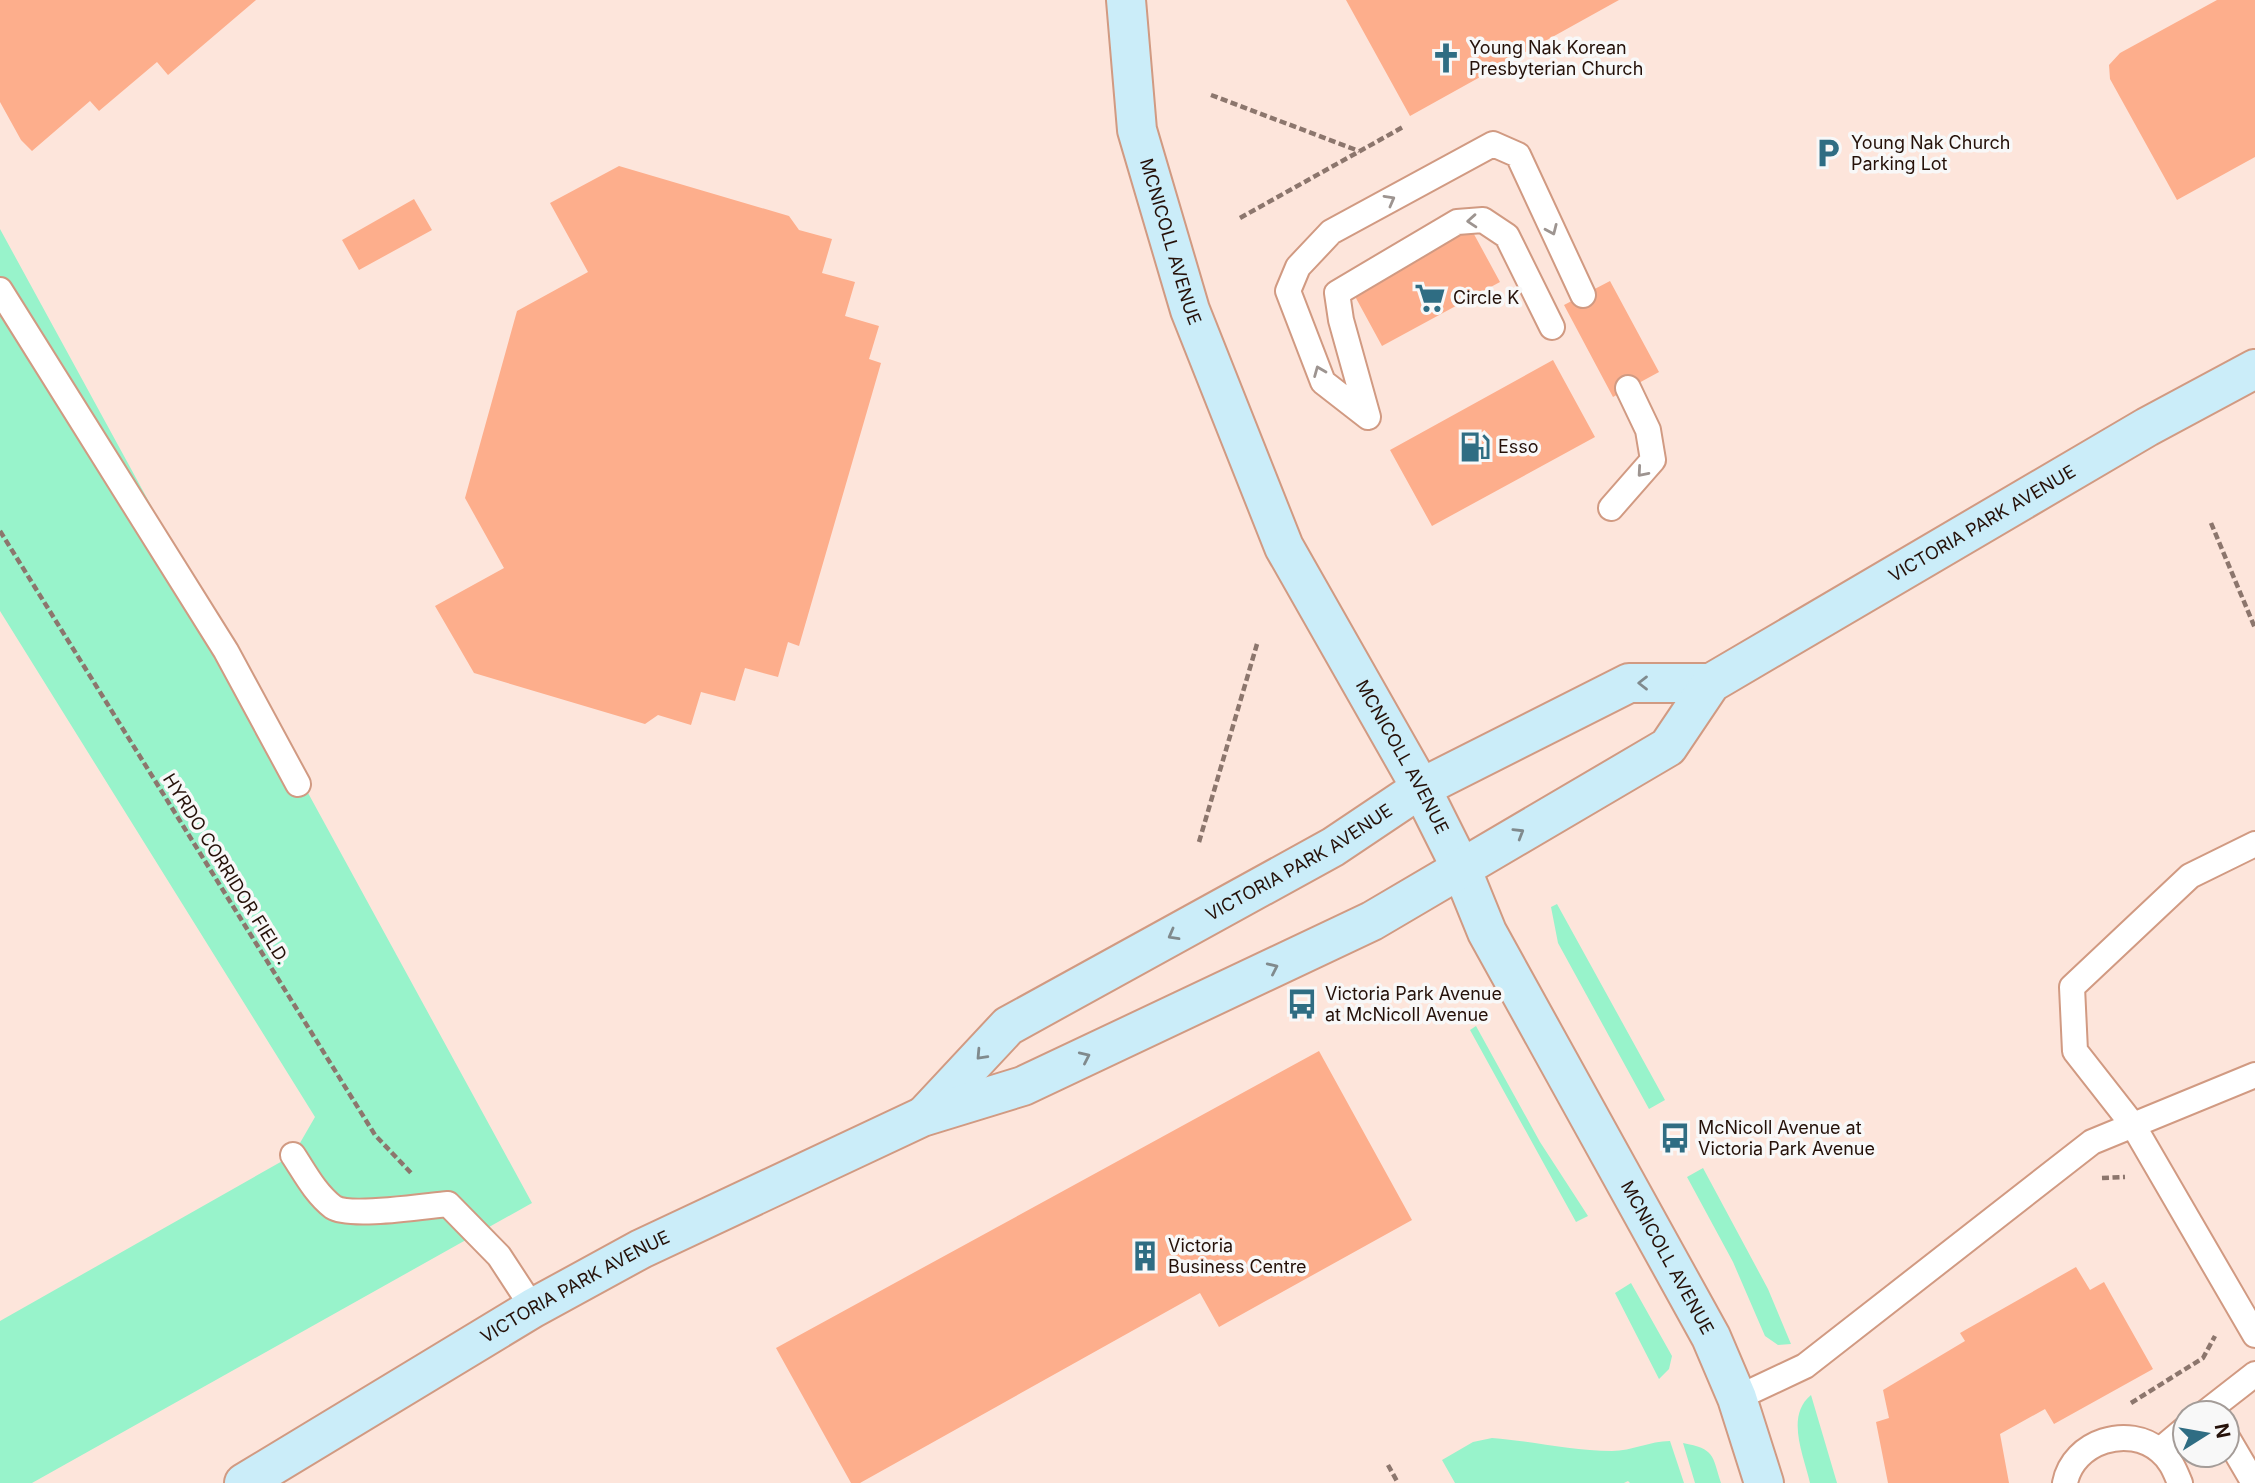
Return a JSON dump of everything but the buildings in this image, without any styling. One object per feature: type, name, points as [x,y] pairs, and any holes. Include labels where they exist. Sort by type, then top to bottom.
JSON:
[{"type":"main road","name":"MCNICOLL AVENUE","points":[[1126,0],[1137,130],[1190,310],[1284,547],[1421,788],[1461,868],[1487,932],[1712,1337],[1737,1398],[1764,1483]]},
{"type":"main road","name":"VICTORIA PARK AVENUE","points":[[244,1483],[533,1308],[641,1249],[922,1118],[1023,1086],[1372,921],[1668,747],[1711,683],[2147,427],[2255,369]]},
{"type":"main road","name":"VICTORIA PARK AVENUE","points":[[922,1118],[1008,1026],[1333,847],[1421,788],[1629,683],[1711,683]]},
{"type":"lane","points":[[1552,327],[1507,236],[1483,220],[1457,222],[1337,293],[1341,320],[1368,417],[1323,382],[1288,291],[1298,267],[1331,232],[1493,144],[1518,155],[1583,295]]},
{"type":"lane","points":[[0,290],[226,650],[298,784]]},
{"type":"lane","points":[[1611,508],[1653,460],[1648,430],[1628,388]]},
{"type":"lane","points":[[2255,844],[2190,876],[2072,987],[2075,1051],[2133,1125],[2245,1296],[2255,1335]]},
{"type":"lane","points":[[1737,1398],[1805,1366],[2092,1142],[2255,1075]]},
{"type":"lane","points":[[293,1155],[317,1191],[342,1211],[448,1205],[499,1256],[533,1308]]},
{"type":"lane","points":[[2224,1399],[2255,1374]]},
{"type":"lane","points":[[2065,1483],[2076,1460],[2089,1448],[2106,1440],[2125,1437],[2143,1441],[2160,1450],[2174,1466],[2180,1483]]},
{"type":"lane","points":[[2160,1450],[2171,1441]]},
{"type":"lane","points":[[2241,1461],[2254,1483]]},
{"type":"path","points":[[1211,95],[1360,151]]},
{"type":"path","points":[[1240,218],[1403,127]]},
{"type":"path","points":[[2211,523],[2255,628]]},
{"type":"path","name":"HYRDO CORRIDOR FIELD.","points":[[0,531],[375,1135],[402,1165],[448,1205]]},
{"type":"path","points":[[1199,842],[1257,644]]},
{"type":"path","points":[[2096,1178],[2125,1177],[2134,1183]]},
{"type":"path","points":[[2122,1408],[2203,1358],[2218,1331]]},
{"type":"path","points":[[1388,1465],[1398,1483]]},
{"type":"green space","points":[[0,229],[532,1203],[32,1483],[0,1483],[0,1321],[293,1155],[315,1117],[0,611]]},
{"type":"green space","points":[[1557,904],[1665,1100],[1649,1109],[1558,943],[1551,907]]},
{"type":"green space","points":[[1476,1026],[1540,1142],[1588,1216],[1576,1222],[1470,1030]]},
{"type":"green space","points":[[1703,1168],[1768,1289],[1791,1344],[1778,1345],[1765,1336],[1733,1262],[1687,1177]]},
{"type":"green space","points":[[1631,1283],[1672,1356],[1669,1369],[1659,1379],[1615,1293]]},
{"type":"green space","points":[[1811,1395],[1837,1483],[1810,1483],[1798,1437],[1798,1425],[1803,1404]]},
{"type":"green space","points":[[1492,1438],[1612,1451],[1670,1441],[1684,1483],[1455,1483],[1442,1460],[1473,1442]]},
{"type":"green space","points":[[1683,1443],[1701,1448],[1711,1455],[1721,1483],[1695,1483]]},
{"type":"place","name":"Young Nak Korean Presbyterian Church","points":[[1446,58]]},
{"type":"place","name":"Young Nak Church Parking Lot","points":[[1828,153]]},
{"type":"place","name":"Circle K","points":[[1430,298]]},
{"type":"place","name":"Esso","points":[[1475,447]]},
{"type":"place","name":"Victoria Park Avenue at McNicoll Avenue","points":[[1302,1004]]},
{"type":"place","name":"McNicoll Avenue at Victoria Park Avenue","points":[[1675,1138]]},
{"type":"place","name":"Victoria Business Centre","points":[[1145,1256]]}]
